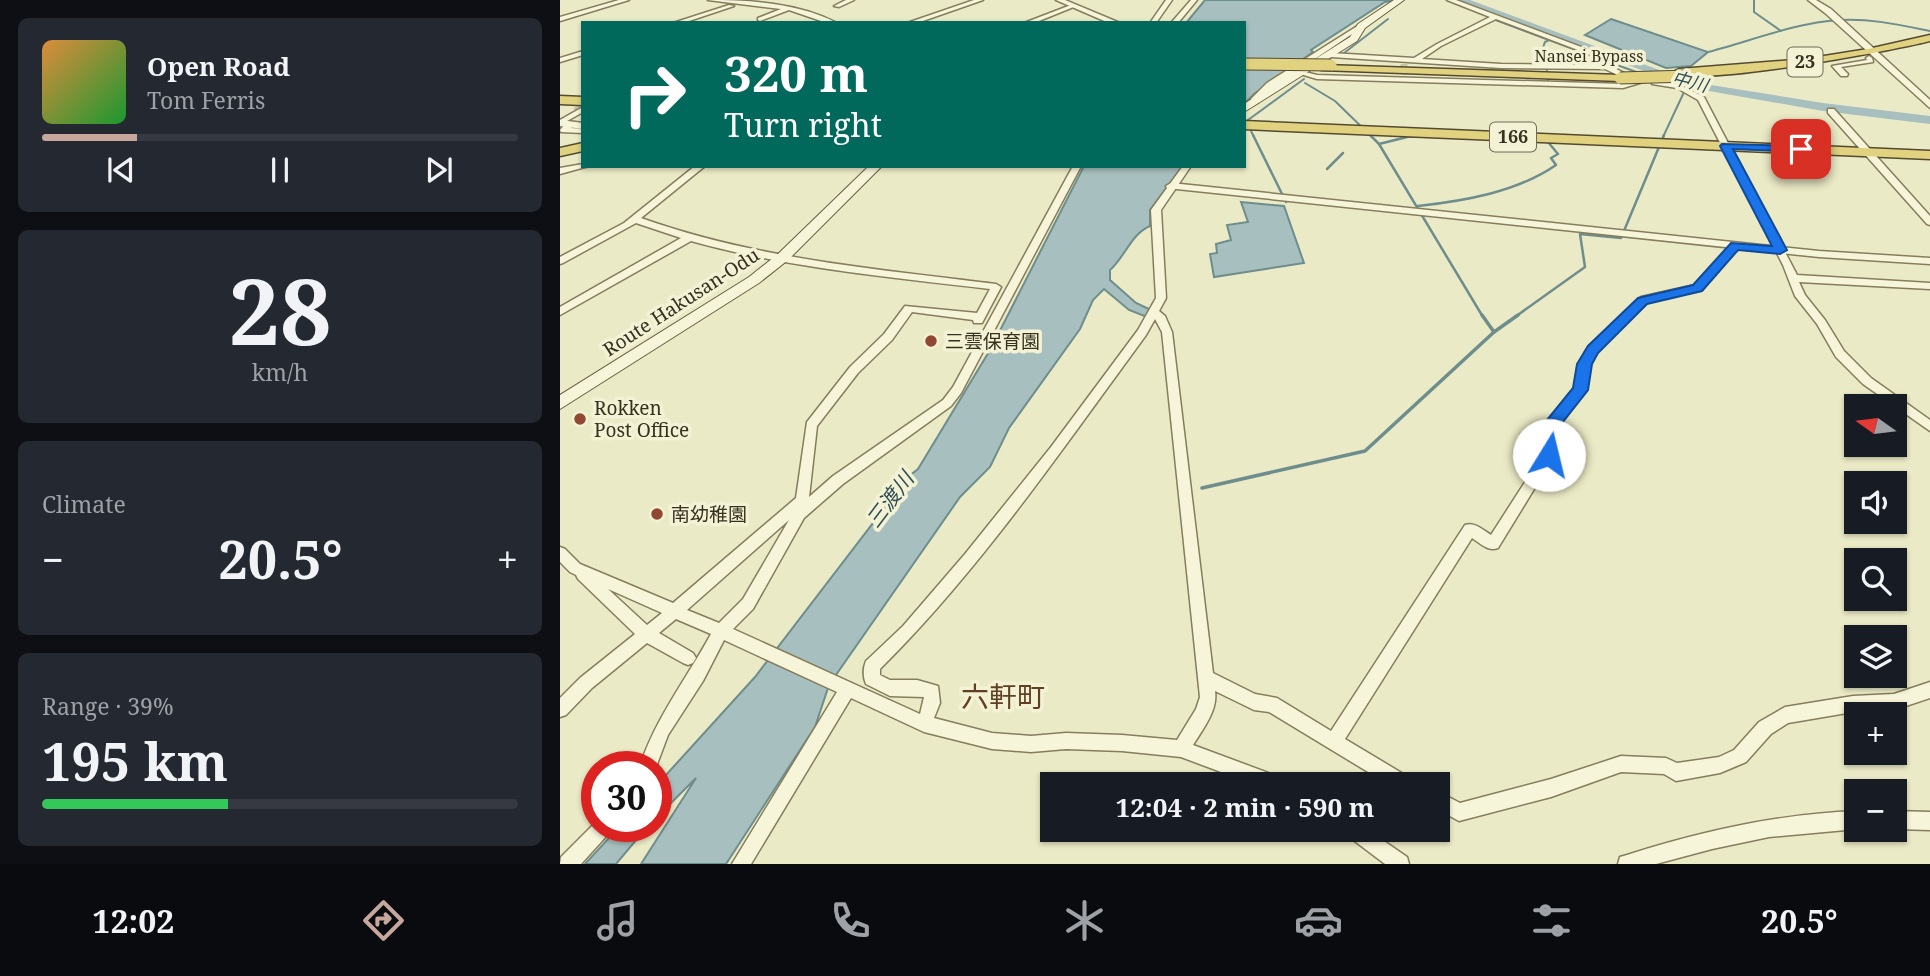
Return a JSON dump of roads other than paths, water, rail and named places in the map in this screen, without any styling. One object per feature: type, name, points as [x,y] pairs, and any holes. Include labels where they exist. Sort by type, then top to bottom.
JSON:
[{"type":"highway","name":"Nansei Bypass","points":[[1873,55],[1930,38]]},
{"type":"highway","name":"Nansei Bypass","points":[[1246,66],[1329,63],[1503,73],[1611,68],[1684,74],[1776,70],[1930,44]]},
{"type":"highway","points":[[560,97],[581,104]]},
{"type":"highway","name":"166","points":[[1246,125],[1930,155]]},
{"type":"highway","points":[[560,150],[581,146]]},
{"type":"highway","points":[[560,163],[581,158]]},
{"type":"main road","points":[[1246,107],[1301,73],[1329,63],[1354,39],[1361,26],[1396,2]]},
{"type":"main road","name":"Route Hakusan-Odu","points":[[563,397],[754,280],[783,257],[874,168]]},
{"type":"street","points":[[560,19],[626,0]]},
{"type":"street","points":[[710,0],[762,4],[790,9],[828,21]]},
{"type":"street","points":[[837,3],[851,0]]},
{"type":"street","points":[[916,21],[980,0]]},
{"type":"street","points":[[1059,0],[1111,21]]},
{"type":"street","points":[[1154,21],[1169,0]]},
{"type":"street","points":[[1176,21],[1194,0]]},
{"type":"street","points":[[1450,0],[1639,82]]},
{"type":"street","points":[[1811,0],[1839,20],[1873,55],[1930,105]]},
{"type":"street","points":[[682,21],[737,3]]},
{"type":"street","points":[[1032,21],[1073,6]]},
{"type":"street","points":[[760,19],[790,9]]},
{"type":"street","points":[[809,21],[819,18]]},
{"type":"street","points":[[1414,61],[1439,45],[1494,18]]},
{"type":"street","points":[[685,20],[689,21]]},
{"type":"street","points":[[1254,101],[1270,85],[1361,26]]},
{"type":"street","points":[[560,60],[581,54]]},
{"type":"street","points":[[1843,74],[1836,66],[1871,61],[1873,55]]},
{"type":"street","points":[[1329,63],[1414,61],[1623,86],[1639,82],[1662,82],[1689,90],[1701,99],[1780,250],[1800,296],[1821,321],[1840,354],[1858,373],[1930,426]]},
{"type":"street","points":[[1547,72],[1611,68]]},
{"type":"street","points":[[1301,73],[1317,77],[1503,73]]},
{"type":"street","points":[[562,122],[581,104]]},
{"type":"street","points":[[1831,111],[1930,222]]},
{"type":"street","points":[[562,122],[581,126]]},
{"type":"street","points":[[562,122],[564,130],[581,131]]},
{"type":"street","points":[[560,172],[581,167]]},
{"type":"street","points":[[560,261],[634,219],[698,168]]},
{"type":"street","points":[[654,751],[662,730],[697,676],[721,631],[748,604],[799,514],[838,480],[947,403],[957,390],[1076,168]]},
{"type":"street","points":[[924,724],[932,703],[932,692],[923,687],[893,691],[872,679],[872,666],[926,611],[993,530],[1128,352],[1154,313],[1161,298],[1156,210],[1185,168]]},
{"type":"street","points":[[1171,186],[1735,246],[1930,261]]},
{"type":"street","points":[[634,219],[687,239],[783,257],[996,287],[977,321],[994,323]]},
{"type":"street","points":[[560,312],[687,239]]},
{"type":"street","points":[[1334,741],[1470,529],[1493,544],[1549,455],[1551,425],[1580,390],[1584,364],[1593,349],[1645,299],[1698,288],[1735,246]]},
{"type":"street","points":[[1792,278],[1930,286]]},
{"type":"street","points":[[560,709],[586,683],[676,610],[802,500],[811,425],[854,370],[888,337],[909,308],[979,317]]},
{"type":"street","points":[[1154,313],[1161,318],[1167,332],[1205,677],[1206,706],[1181,749]]},
{"type":"street","points":[[560,553],[646,634],[688,658]]},
{"type":"street","points":[[575,568],[676,610],[924,724],[992,741],[1031,744],[1066,741],[1122,743],[1181,749],[1243,772]]},
{"type":"street","points":[[1205,677],[1254,702],[1271,704],[1384,772]]},
{"type":"street","points":[[741,864],[844,686]]},
{"type":"street","points":[[1450,807],[1460,812],[1551,788],[1621,764],[1666,766],[1676,772],[1720,765],[1740,756],[1765,728],[1785,715],[1853,704],[1894,702],[1930,690]]},
{"type":"street","points":[[1907,820],[1930,821]]},
{"type":"street","points":[[1627,864],[1662,859],[1742,833],[1805,823],[1844,821]]},
{"type":"street","points":[[568,864],[589,842]]},
{"type":"street","points":[[1370,842],[1400,864]]},
{"type":"water","points":[[1205,0],[1393,1],[1385,2],[1311,50],[1313,52],[1246,102],[1246,21],[1188,21]]},
{"type":"water","points":[[1611,19],[1708,52],[1691,66],[1666,68],[1585,35]]},
{"type":"water","points":[[1083,168],[1182,168],[1150,210],[1150,226],[1138,234],[1110,270],[1110,280],[1136,303],[1151,310],[1147,317],[1129,310],[1104,289],[1093,300],[1080,329],[1009,428],[990,467],[960,497],[829,685],[815,727],[726,864],[641,864],[655,842],[672,842],[672,816],[696,778],[672,802],[672,768],[755,677],[909,476],[918,469],[990,350]]},
{"type":"water","points":[[1241,202],[1284,206],[1304,263],[1214,277],[1210,254],[1217,253],[1216,244],[1231,240],[1227,225],[1248,222]]},
{"type":"water","points":[[605,842],[635,842],[616,864],[585,864]]},
{"type":"waterway","name":"中川","points":[[1461,0],[1690,85],[1823,107],[1930,120]]},
{"type":"waterway","points":[[1754,0],[1754,12],[1781,31]]},
{"type":"waterway","points":[[1344,53],[1388,19]]},
{"type":"waterway","points":[[1493,19],[1549,40]]},
{"type":"waterway","points":[[1708,52],[1789,29],[1839,20],[1874,21],[1930,31]]},
{"type":"waterway","points":[[1548,82],[1546,64],[1540,56],[1545,42],[1549,40]]},
{"type":"waterway","points":[[1549,40],[1639,73]]},
{"type":"waterway","points":[[1248,120],[1304,79]]},
{"type":"waterway","points":[[1305,83],[1335,101],[1372,137]]},
{"type":"waterway","points":[[1663,137],[1685,90],[1683,89]]},
{"type":"waterway","points":[[1251,131],[1253,135]]},
{"type":"waterway","points":[[1253,135],[1286,202]]},
{"type":"waterway","points":[[1515,317],[1585,267],[1580,234],[1621,238],[1664,135]]},
{"type":"waterway","points":[[1411,136],[1435,137],[1407,137],[1411,136]]},
{"type":"waterway","points":[[1372,137],[1379,144]]},
{"type":"waterway","points":[[1379,144],[1407,137]]},
{"type":"waterway","points":[[1418,206],[1490,194],[1541,174],[1556,165],[1551,158],[1558,154],[1548,142]]},
{"type":"waterway","points":[[1379,144],[1483,317]]},
{"type":"waterway","points":[[1327,169],[1343,153]]},
{"type":"waterway","points":[[1482,315],[1494,332]]},
{"type":"waterway","points":[[1494,332],[1518,315]]},
{"type":"waterway","points":[[1202,488],[1365,451],[1494,332]]},
{"type":"tunnel","points":[[1404,64],[1404,75]]},
{"type":"tunnel","points":[[575,111],[581,107]]},
{"type":"place","name":"三雲保育園","points":[[931,341]]},
{"type":"place","name":"Rokken Post Office","points":[[580,419]]},
{"type":"place","name":"南幼稚園","points":[[657,514]]},
{"type":"district","name":"六軒町","points":[[1003,697]]},
{"type":"water label","name":"三渡川","points":[[890,500]]}]
